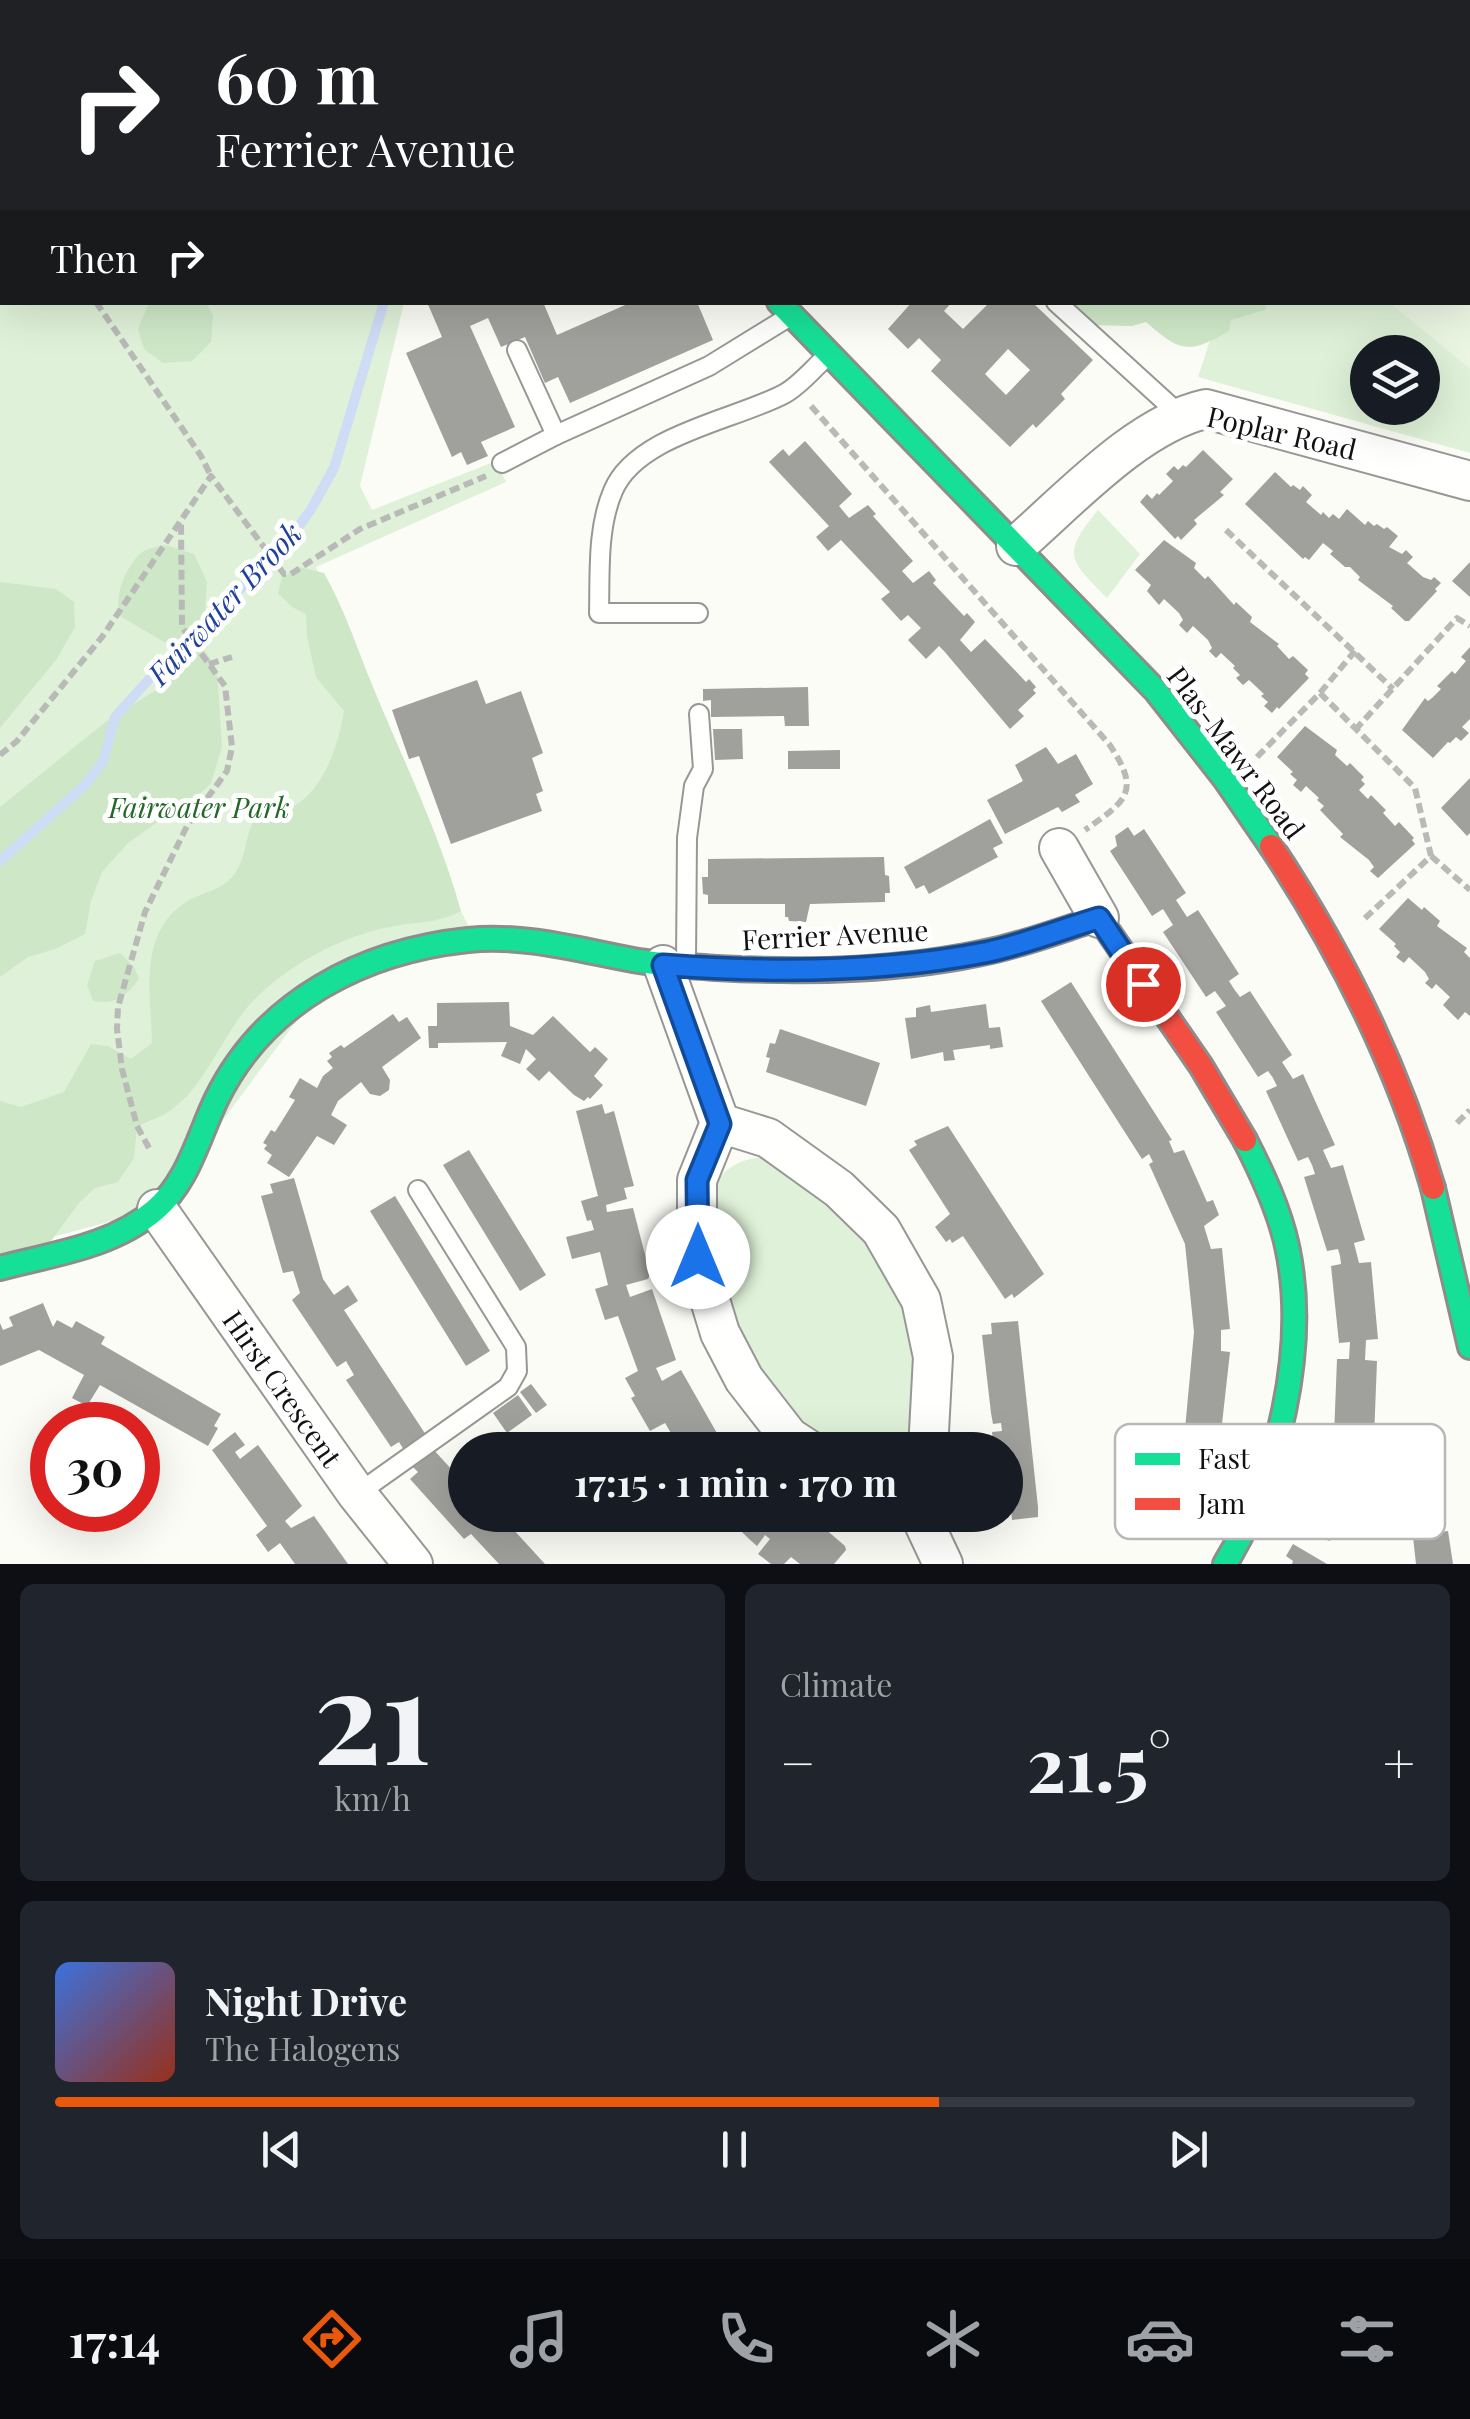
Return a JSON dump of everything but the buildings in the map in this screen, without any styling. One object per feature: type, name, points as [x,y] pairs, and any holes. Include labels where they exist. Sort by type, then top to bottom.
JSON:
[{"type":"street","name":"Plas-Mawr Road","points":[[789,307],[828,355],[1156,692],[1230,784],[1288,871],[1393,1071],[1444,1234],[1470,1347]]},
{"type":"street","name":"Poplar Road","points":[[1016,546],[1145,435],[1180,415],[1206,409],[1470,481]]},
{"type":"street","points":[[1059,848],[1099,918],[1232,1115],[1282,1228],[1292,1304],[1292,1352],[1281,1424]]},
{"type":"street","name":"Ferrier Avenue","points":[[0,1268],[115,1237],[166,1197],[190,1166],[217,1097],[242,1058],[286,1010],[327,980],[369,963],[481,939],[544,944],[674,966],[826,970],[914,964],[991,951],[1099,918]]},
{"type":"street","points":[[674,966],[720,1124],[697,1180],[698,1257],[720,1333],[744,1379],[786,1432]]},
{"type":"street","points":[[720,1124],[768,1138],[839,1189],[882,1230],[921,1300],[933,1357],[929,1432]]},
{"type":"street","name":"Hirst Crescent","points":[[166,1197],[357,1494],[413,1564]]},
{"type":"street","points":[[928,1532],[943,1564]]},
{"type":"street","points":[[1225,1564],[1240,1539]]},
{"type":"lane","points":[[1059,305],[1180,415]]},
{"type":"lane","points":[[502,463],[709,366],[789,307]]},
{"type":"lane","points":[[517,350],[556,435]]},
{"type":"lane","points":[[698,613],[598,613],[602,527],[614,488],[632,463],[663,444],[785,394],[828,355]]},
{"type":"lane","points":[[674,966],[694,786],[702,768],[699,714]]},
{"type":"lane","points":[[357,1494],[508,1387],[517,1371],[516,1347],[418,1190]]},
{"type":"path","points":[[98,305],[211,476],[284,574],[291,574],[360,529],[497,471],[502,463]]},
{"type":"path","points":[[794,387],[1110,744],[1126,769],[1127,788],[1121,804],[1059,848]]},
{"type":"path","points":[[0,754],[17,741],[102,636],[211,476]]},
{"type":"path","points":[[166,1197],[159,1167],[136,1126],[116,1029],[118,1007],[145,912],[187,826],[227,770],[232,747],[225,686],[182,627],[181,521]]},
{"type":"path","points":[[1226,530],[1393,689]]},
{"type":"path","points":[[1355,730],[1457,618],[1470,626]]},
{"type":"path","points":[[1230,784],[1320,693],[1355,651]]},
{"type":"path","points":[[208,664],[232,657]]},
{"type":"path","points":[[1320,693],[1415,788],[1431,856],[1470,890]]},
{"type":"path","points":[[1332,949],[1431,856]]},
{"type":"green space","name":"Fairwater Park","points":[[0,305],[404,305],[360,486],[372,510],[496,461],[506,482],[316,567],[447,884],[468,925],[327,980],[157,1209],[0,1251]]},
{"type":"green space","points":[[148,305],[207,305],[213,315],[211,342],[192,361],[163,363],[144,349],[138,329]]},
{"type":"green space","points":[[1065,305],[1266,305],[1265,310],[1231,320],[1229,331],[1204,344],[1186,347],[1168,340],[1146,322],[1132,326],[1087,325]]},
{"type":"green space","points":[[1141,305],[1470,305],[1470,453],[1370,425],[1440,425],[1440,335],[1350,335],[1350,419],[1198,377],[1212,334]]},
{"type":"green space","points":[[1392,305],[1470,305],[1470,369],[1440,344],[1440,335],[1429,335]]},
{"type":"green space","points":[[1098,510],[1140,554],[1107,598],[1084,574],[1074,556],[1078,537]]},
{"type":"green space","points":[[165,545],[194,554],[207,582],[203,648],[217,669],[222,747],[211,783],[191,803],[128,843],[102,872],[85,934],[28,957],[0,977],[0,807],[108,720],[166,684],[180,664],[178,650],[120,616],[122,583],[135,559],[146,550]]},
{"type":"green space","points":[[299,567],[324,573],[338,601],[432,825],[461,911],[436,920],[358,935],[305,960],[273,983],[247,1008],[185,1098],[167,1112],[137,1126],[134,1158],[118,1182],[95,1188],[79,1203],[40,1256],[0,1268],[0,1101],[21,1107],[64,1092],[91,1044],[108,1046],[131,1059],[152,1043],[150,966],[153,948],[170,915],[232,877],[254,819],[303,800],[328,765],[344,711],[316,677],[306,614],[278,593],[282,577]]},
{"type":"green space","points":[[0,582],[56,589],[74,602],[75,627],[56,660],[0,728]]},
{"type":"green space","points":[[120,953],[134,967],[139,979],[119,998],[93,1001],[87,985],[95,961]]},
{"type":"green space","points":[[765,1157],[779,1163],[868,1236],[901,1284],[918,1341],[914,1432],[809,1432],[774,1397],[755,1370],[728,1310],[714,1262],[711,1235],[715,1186],[730,1168]]},
{"type":"waterway","name":"Fairwater Brook","points":[[0,861],[86,784],[103,761],[115,717],[169,657],[283,548],[310,511],[334,468],[383,305]]},
{"type":"traffic: fast","points":[[782,305],[1156,691],[1271,846]]},
{"type":"traffic: fast","points":[[0,1268],[101,1241],[155,1210],[176,1186],[192,1158],[217,1098],[237,1064],[290,1008],[355,969],[429,946],[489,939],[716,968]]},
{"type":"traffic: fast","points":[[1245,1140],[1284,1232],[1293,1285],[1291,1368],[1281,1424]]},
{"type":"traffic: fast","points":[[1433,1188],[1470,1347]]},
{"type":"traffic: fast","points":[[1225,1564],[1239,1539]]},
{"type":"traffic: jam","points":[[1271,846],[1321,927],[1365,1011],[1403,1098],[1433,1188]]},
{"type":"traffic: jam","points":[[716,968],[822,970],[926,962],[1008,947],[1099,918],[1201,1066],[1245,1140]]},
{"type":"route","points":[[698,1257],[697,1180],[720,1124],[663,965],[826,970],[914,964],[991,951],[1099,918],[1143,984]]}]
